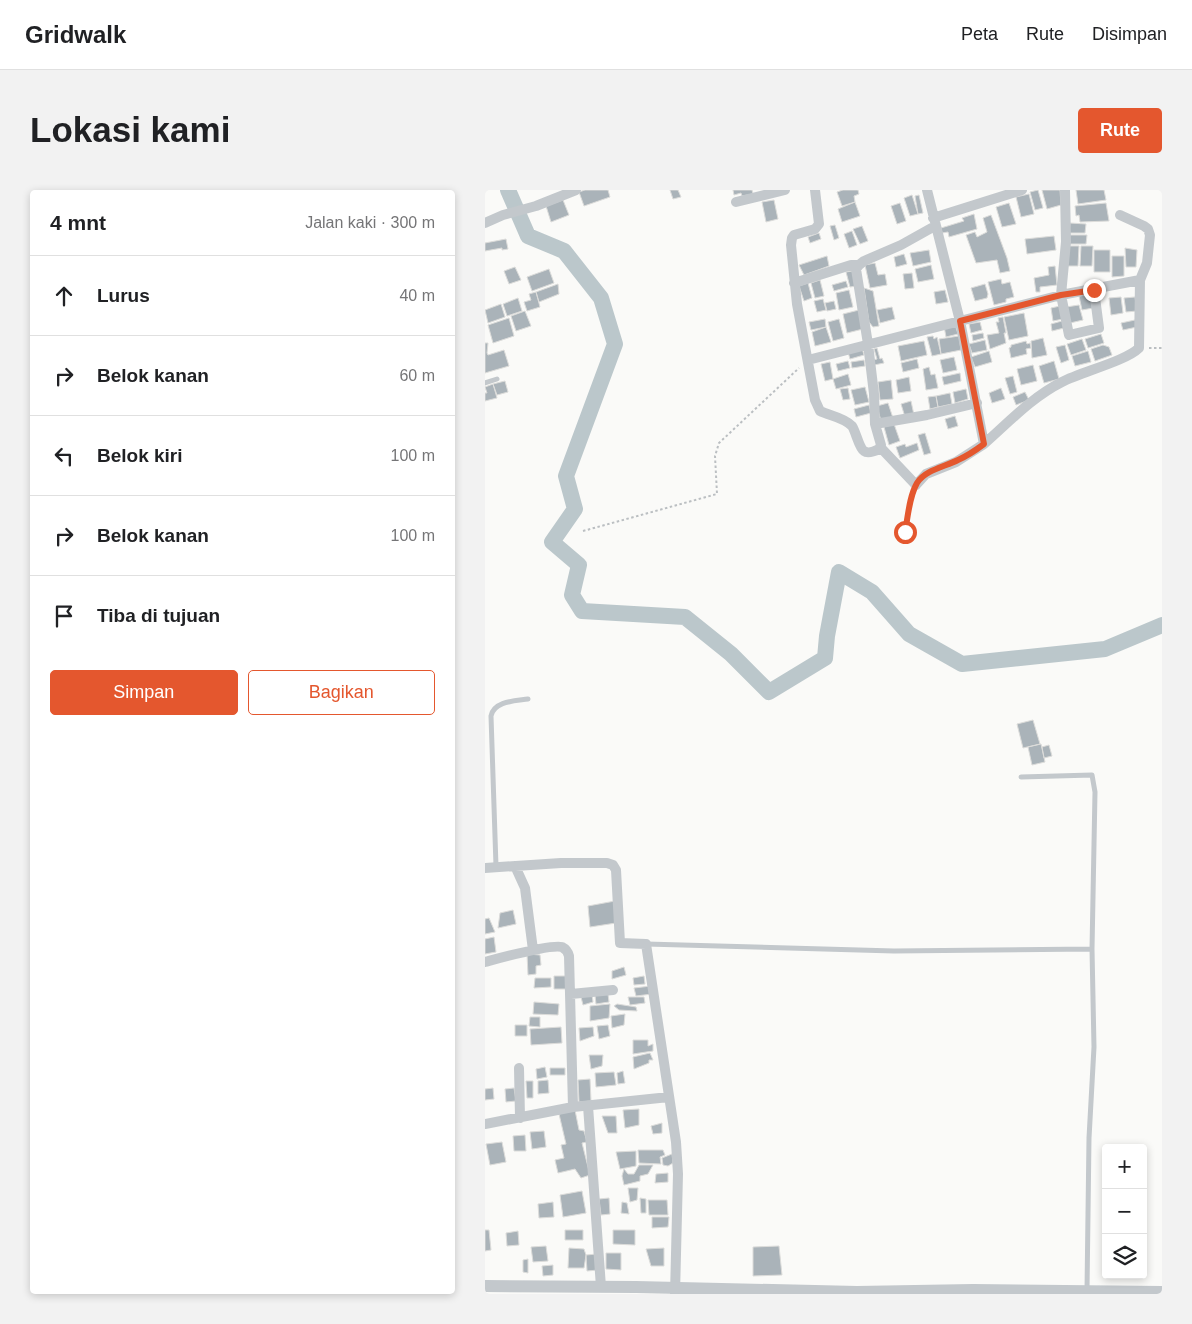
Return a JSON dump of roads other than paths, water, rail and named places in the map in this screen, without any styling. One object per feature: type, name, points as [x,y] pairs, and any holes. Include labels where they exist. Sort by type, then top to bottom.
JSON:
[{"type":"street","points":[[485,223],[576,190]]},
{"type":"street","points":[[736,202],[785,190]]},
{"type":"street","points":[[815,190],[818,226],[815,229],[796,234],[791,241],[794,283],[800,323],[815,400],[820,410],[848,423],[853,428],[864,451],[876,451],[881,448]]},
{"type":"street","points":[[927,190],[960,321],[984,444]]},
{"type":"street","points":[[794,283],[851,265],[859,265],[901,245],[934,222],[1022,190]]},
{"type":"street","points":[[1065,190],[1066,242],[1061,295],[1069,335],[1099,328],[1094,290]]},
{"type":"street","points":[[859,265],[856,269],[856,275],[868,344],[875,424],[881,448],[916,485],[926,474],[956,462],[984,444],[1011,418],[1043,393],[1063,381],[1135,353],[1139,348],[1140,280],[1147,263],[1150,235],[1148,229],[1138,222],[1120,215]]},
{"type":"street","points":[[808,360],[1061,295],[1140,280]]},
{"type":"street","points":[[875,424],[927,416],[977,403]]},
{"type":"street","points":[[490,867],[607,863],[613,865],[617,875],[620,943],[646,944],[676,1142],[675,1291]]},
{"type":"street","points":[[515,866],[525,888],[533,950]]},
{"type":"street","points":[[485,962],[533,950],[561,947],[567,951],[569,956],[571,994],[573,1107]]},
{"type":"street","points":[[571,994],[613,990]]},
{"type":"street","points":[[519,1068],[520,1118]]},
{"type":"street","points":[[485,1124],[573,1107],[669,1097]]},
{"type":"street","points":[[588,1106],[601,1287]]},
{"type":"street","points":[[485,1286],[580,1290],[601,1287],[623,1290],[815,1293],[1162,1292]]},
{"type":"lane","points":[[485,383],[497,379]]},
{"type":"lane","points":[[490,867],[492,710],[497,706],[528,699]]},
{"type":"lane","points":[[1021,776],[1092,775],[1095,808],[1094,1048],[1089,1138],[1087,1291]]},
{"type":"lane","points":[[646,944],[894,951],[1093,949]]},
{"type":"waterway","points":[[508,190],[528,236],[564,251],[601,298],[615,344],[566,476],[575,509],[552,542],[579,565],[572,595],[582,611],[685,617],[731,654],[769,692],[825,658],[827,636],[839,572],[872,592],[909,634],[962,664],[1105,649],[1162,625]]}]
